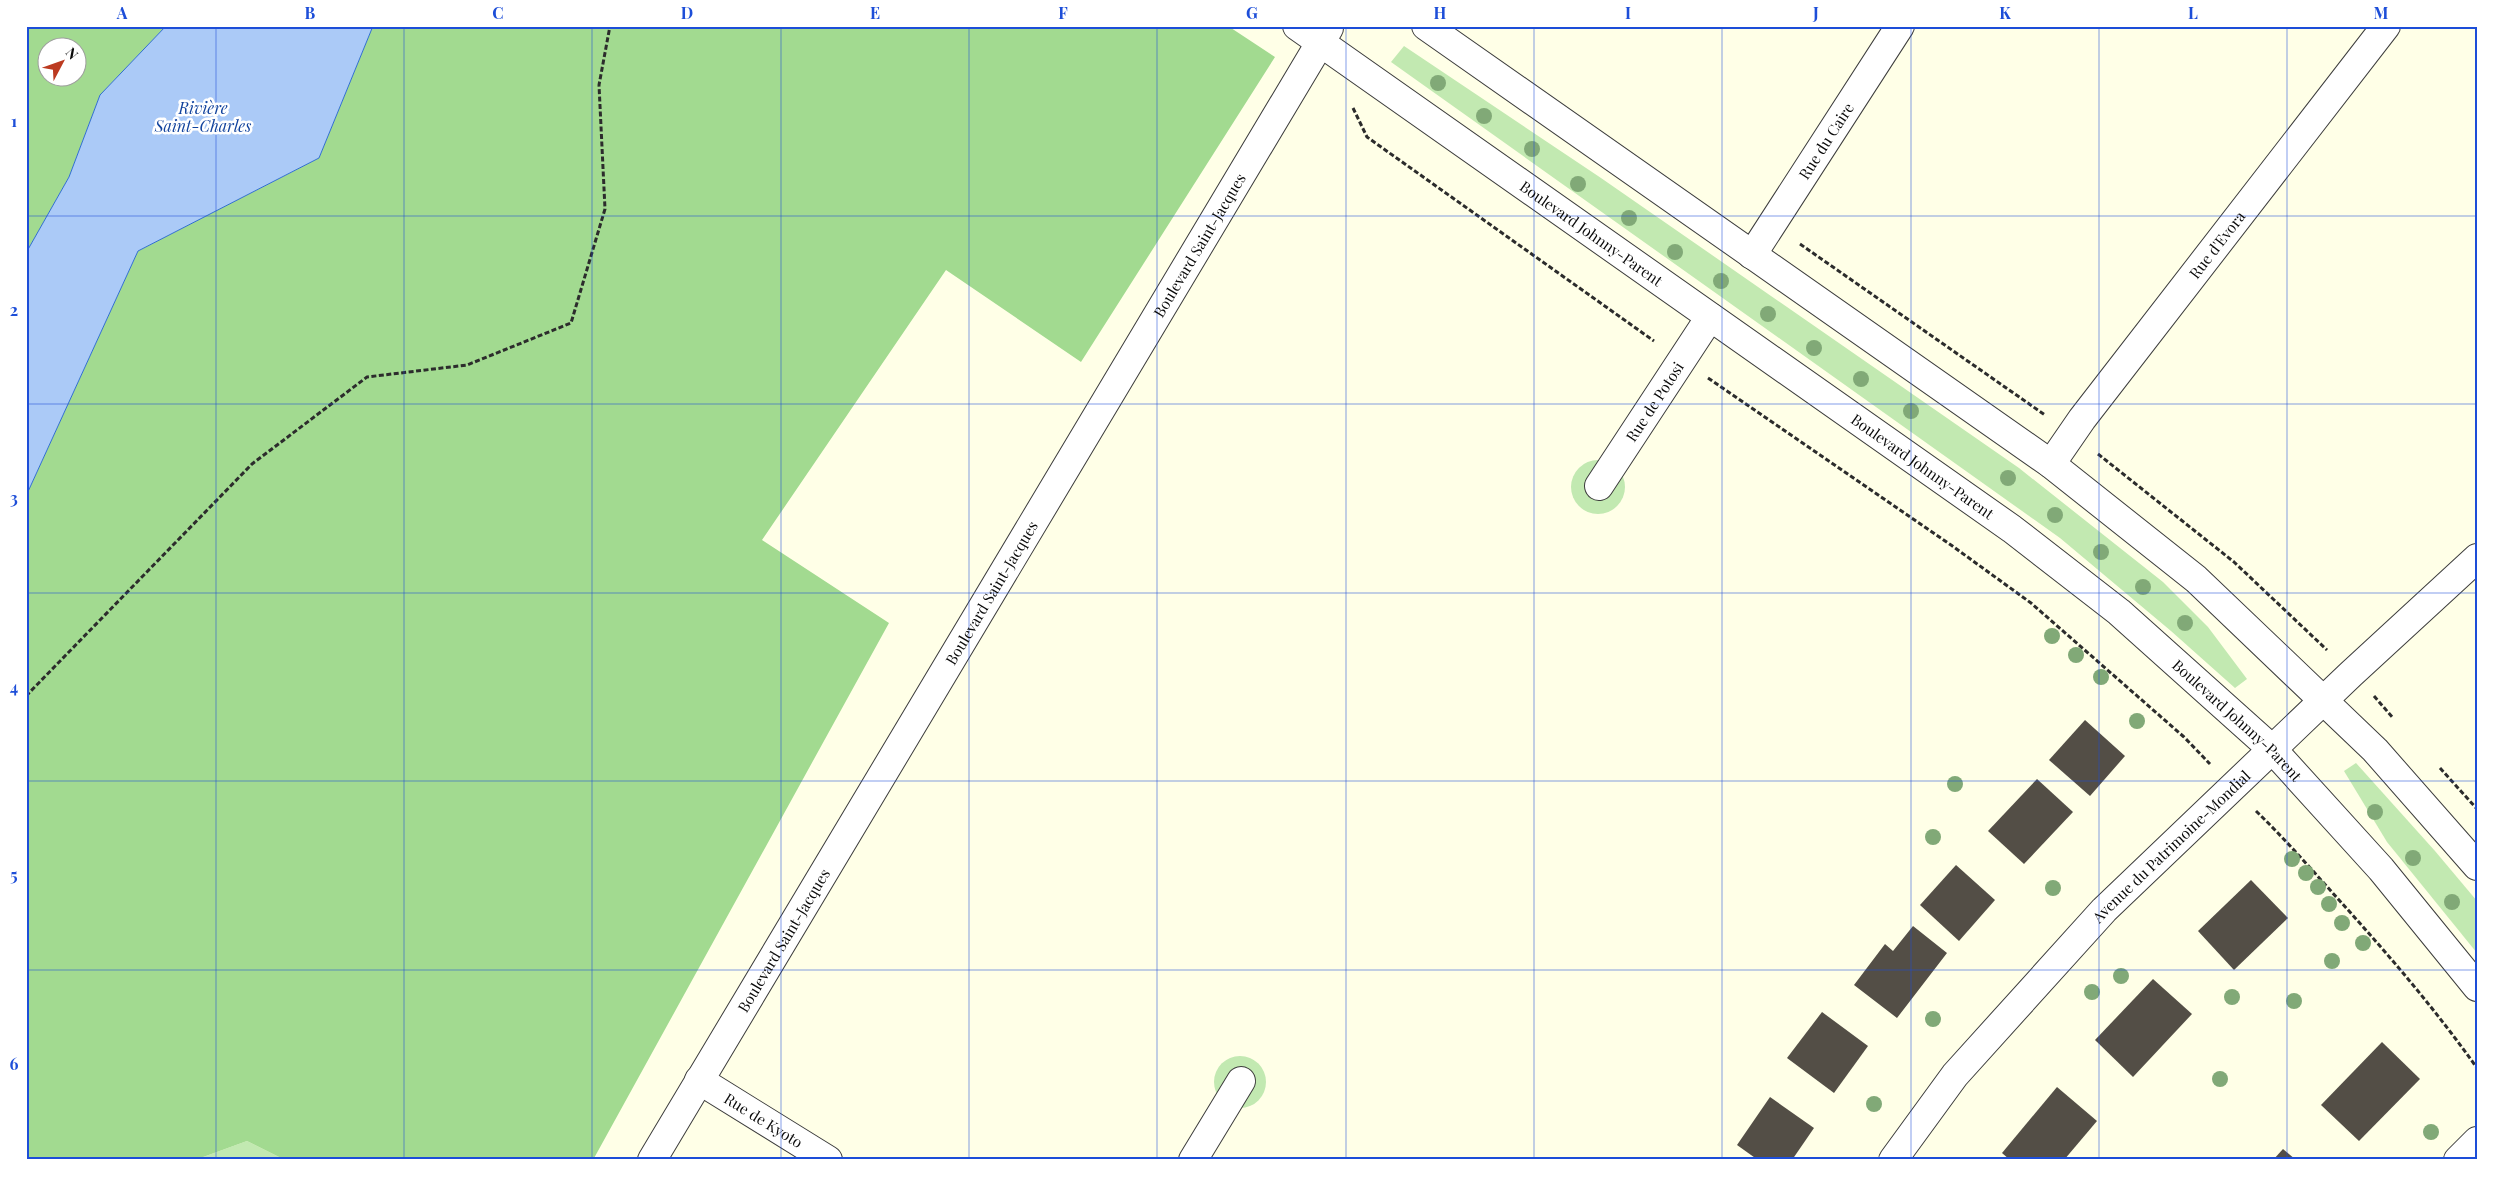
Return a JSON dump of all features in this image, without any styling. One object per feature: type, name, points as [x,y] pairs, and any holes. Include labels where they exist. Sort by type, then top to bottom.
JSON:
[{"type":"street","name":"Boulevard Johnny-Parent","points":[[1297,26],[1325,34],[1710,317],[2012,529],[2119,612],[2274,750],[2381,869],[2477,987]]},
{"type":"street","points":[[1426,26],[2050,464],[2196,579],[2375,750],[2477,866]]},
{"type":"street","name":"Rue du Caire","points":[[1752,254],[1900,26]]},
{"type":"street","name":"Rue d'Evora","points":[[2050,464],[2082,419],[2386,26]]},
{"type":"street","name":"Boulevard Saint-Jacques","points":[[652,1160],[1325,34]]},
{"type":"street","name":"Rue de Potosi","points":[[1599,486],[1710,317]]},
{"type":"street","name":"Avenue du Patrimoine-Mondial","points":[[1893,1160],[1955,1075],[2098,917],[2232,787],[2274,750],[2323,701],[2477,558]]},
{"type":"street","name":"Rue de Kyoto","points":[[699,1080],[828,1160]]},
{"type":"street","points":[[1193,1160],[1242,1081]]},
{"type":"street","points":[[2458,1160],[2477,1141]]},
{"type":"path","points":[[26,696],[252,464],[367,377],[466,365],[571,324],[605,209],[599,85],[610,26]]},
{"type":"path","points":[[1350,103],[1367,137],[1681,360],[1951,545],[2031,603],[2184,737],[2278,832],[2372,936],[2425,999],[2477,1068]]},
{"type":"green space","points":[[26,26],[166,26],[100,95],[69,177],[26,253]]},
{"type":"green space","points":[[373,26],[1228,26],[1275,57],[1081,362],[946,270],[762,540],[889,623],[593,1160],[285,1160],[247,1141],[195,1160],[26,1160],[26,496],[138,251],[319,158]]},
{"type":"green space","points":[[1404,46],[1601,178],[2019,468],[2163,582],[2208,627],[2247,679],[2235,688],[2171,631],[2060,538],[1391,62]]},
{"type":"green space","points":[[1598,460],[1608,462],[1617,468],[1623,477],[1625,487],[1623,497],[1617,506],[1608,512],[1598,514],[1588,512],[1579,506],[1573,497],[1571,487],[1573,477],[1579,468],[1588,462]]},
{"type":"green space","points":[[2356,763],[2477,901],[2477,953],[2387,842],[2344,771]]},
{"type":"green space","points":[[1235,1056],[1245,1056],[1259,1063],[1266,1077],[1266,1087],[1259,1101],[1245,1108],[1235,1108],[1225,1104],[1218,1097],[1214,1087],[1214,1077],[1218,1067],[1225,1060]]},
{"type":"green space","points":[[247,1141],[285,1160],[195,1160]]},
{"type":"water","name":"Rivière Saint-Charles","points":[[166,26],[373,26],[319,158],[138,251],[26,496],[26,253],[69,177],[100,95]]},
{"type":"building","points":[[2085,720],[2125,756],[2090,796],[2049,760]]},
{"type":"building","points":[[2037,779],[2073,812],[2024,864],[1988,831]]},
{"type":"building","points":[[1956,865],[1995,900],[1959,941],[1920,905]]},
{"type":"building","points":[[2251,880],[2288,918],[2234,970],[2198,931]]},
{"type":"building","points":[[1913,926],[1947,953],[1897,1018],[1854,985],[1885,944],[1893,951]]},
{"type":"building","points":[[2153,979],[2192,1014],[2133,1077],[2095,1040]]},
{"type":"building","points":[[1822,1012],[1868,1046],[1834,1093],[1787,1058]]},
{"type":"building","points":[[2382,1042],[2420,1079],[2359,1141],[2321,1105]]},
{"type":"building","points":[[2057,1087],[2097,1121],[2064,1160],[2010,1160],[2002,1153]]},
{"type":"building","points":[[1770,1097],[1814,1128],[1792,1160],[1758,1160],[1737,1145]]},
{"type":"building","points":[[2283,1149],[2296,1160],[2273,1160]]}]
